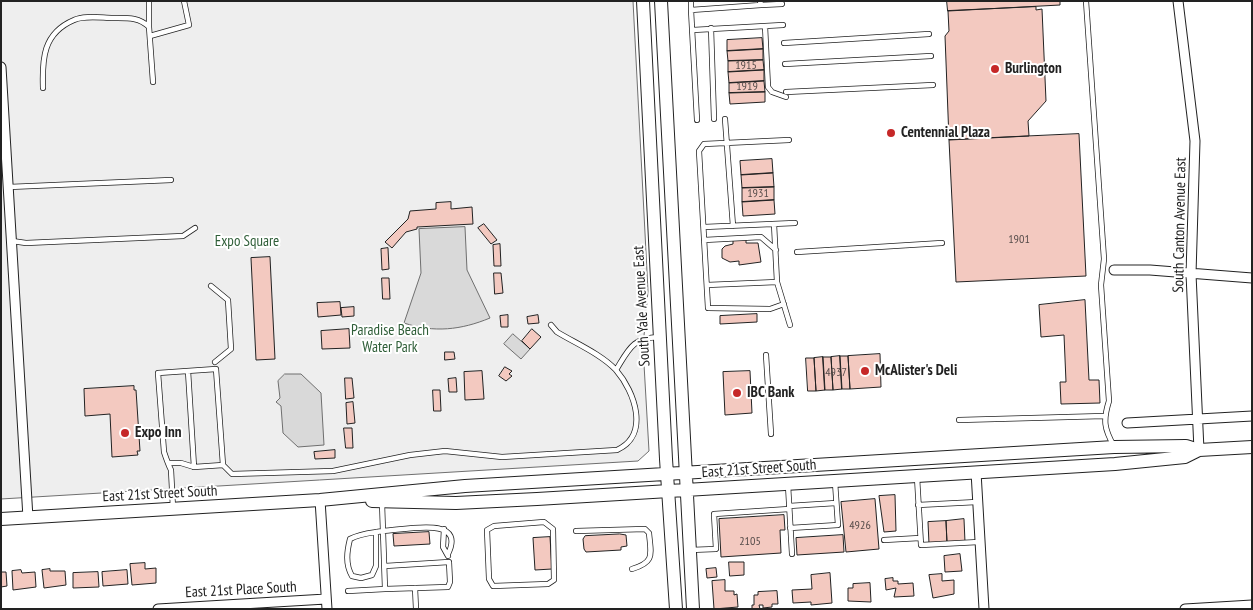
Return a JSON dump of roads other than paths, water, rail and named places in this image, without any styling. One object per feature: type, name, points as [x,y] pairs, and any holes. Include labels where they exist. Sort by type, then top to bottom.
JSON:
[{"type":"main road","name":"South Yale Avenue East","points":[[643,1],[667,474],[676,609]]},
{"type":"main road","points":[[661,1],[684,472],[693,609]]},
{"type":"main road","points":[[648,119],[667,118]]},
{"type":"main road","name":"East 21st Street South","points":[[1,519],[320,500],[465,486],[1114,447],[1186,446],[1199,450],[1252,447]]},
{"type":"main road","points":[[1114,447],[1115,464]]},
{"type":"main road","name":"East 21st Street South","points":[[320,500],[456,503],[668,491],[1115,464],[1185,457],[1199,450]]},
{"type":"main road","points":[[965,456],[976,472]]},
{"type":"street","name":"South Canton Avenue East","points":[[1178,1],[1195,133],[1190,274],[1199,450]]},
{"type":"street","points":[[1,67],[28,518]]},
{"type":"street","points":[[1114,270],[1150,270],[1252,278]]},
{"type":"street","points":[[1127,423],[1252,416]]},
{"type":"street","points":[[976,472],[984,609]]},
{"type":"street","points":[[320,500],[326,604]]},
{"type":"street","name":"East 21st Place South","points":[[158,609],[326,604]]},
{"type":"street","points":[[1185,609],[1252,605]]},
{"type":"lane","points":[[149,1],[153,82]]},
{"type":"lane","points":[[150,36],[189,25],[184,1]]},
{"type":"lane","points":[[691,1],[696,120]]},
{"type":"lane","points":[[1086,1],[1104,259],[1101,285],[1109,401],[1104,416],[1104,430],[1114,447]]},
{"type":"lane","points":[[691,10],[760,3],[782,4]]},
{"type":"lane","points":[[43,88],[43,53],[49,42],[60,30],[75,19],[132,18],[143,21],[149,28]]},
{"type":"lane","points":[[693,30],[783,25]]},
{"type":"lane","points":[[765,26],[768,87],[772,92],[786,94],[933,84]]},
{"type":"lane","points":[[711,28],[714,119]]},
{"type":"lane","points":[[784,43],[929,34]]},
{"type":"lane","points":[[785,64],[931,56]]},
{"type":"lane","points":[[726,119],[732,226]]},
{"type":"lane","points":[[784,304],[770,309],[728,310],[708,308],[700,148],[704,144],[789,140]]},
{"type":"lane","points":[[9,187],[171,180]]},
{"type":"lane","points":[[704,227],[795,223]]},
{"type":"lane","points":[[774,224],[778,282],[790,325]]},
{"type":"lane","points":[[12,241],[26,243],[183,236],[195,228]]},
{"type":"lane","points":[[704,240],[761,237],[776,250]]},
{"type":"lane","points":[[797,252],[942,243]]},
{"type":"lane","points":[[707,285],[778,282]]},
{"type":"lane","points":[[211,286],[228,300],[231,349],[215,362]]},
{"type":"lane","points":[[173,509],[171,470],[164,452],[158,373],[216,370],[223,465],[232,474],[333,471],[410,455],[445,451],[502,457],[617,450],[625,447],[634,437],[637,414],[624,383],[616,370],[551,325]]},
{"type":"lane","points":[[616,370],[632,344],[647,338],[660,337]]},
{"type":"lane","points":[[766,355],[771,434]]},
{"type":"lane","points":[[188,371],[194,467]]},
{"type":"lane","points":[[959,420],[1104,416]]},
{"type":"lane","points":[[168,464],[181,463],[194,467],[223,465]]},
{"type":"lane","points":[[917,475],[920,545],[980,542]]},
{"type":"lane","points":[[790,528],[838,525],[835,480]]},
{"type":"lane","points":[[788,483],[792,554]]},
{"type":"lane","points":[[382,502],[385,589]]},
{"type":"lane","points":[[918,505],[978,502]]},
{"type":"lane","points":[[689,550],[716,549],[714,514],[836,503]]},
{"type":"lane","points":[[548,524],[553,530],[554,580],[548,584],[498,587],[493,586],[489,579],[487,530],[494,526],[548,524]]},
{"type":"lane","points":[[348,591],[448,587],[450,582],[449,562],[448,554],[443,547],[444,529]]},
{"type":"lane","points":[[376,532],[376,566],[372,575],[361,578],[352,576],[348,569],[347,551],[350,539],[359,534],[383,531],[444,529],[451,535],[452,546],[448,554]]},
{"type":"lane","points":[[576,531],[645,529],[650,533],[651,558],[645,565],[632,570]]},
{"type":"lane","points":[[884,540],[920,538]]},
{"type":"lane","points":[[384,566],[449,562]]},
{"type":"lane","points":[[415,588],[416,609]]},
{"type":"place","name":"Burlington","points":[[995,69]]},
{"type":"place","name":"Centennial Plaza","points":[[891,133]]},
{"type":"place","name":"McAlister's Deli","points":[[865,371]]},
{"type":"place","name":"IBC Bank","points":[[737,393]]},
{"type":"place","name":"Expo Inn","points":[[125,433]]},
{"type":"park label","name":"Expo Square","points":[[247,242]]},
{"type":"park label","name":"Paradise Beach Water Park","points":[[390,340]]}]
